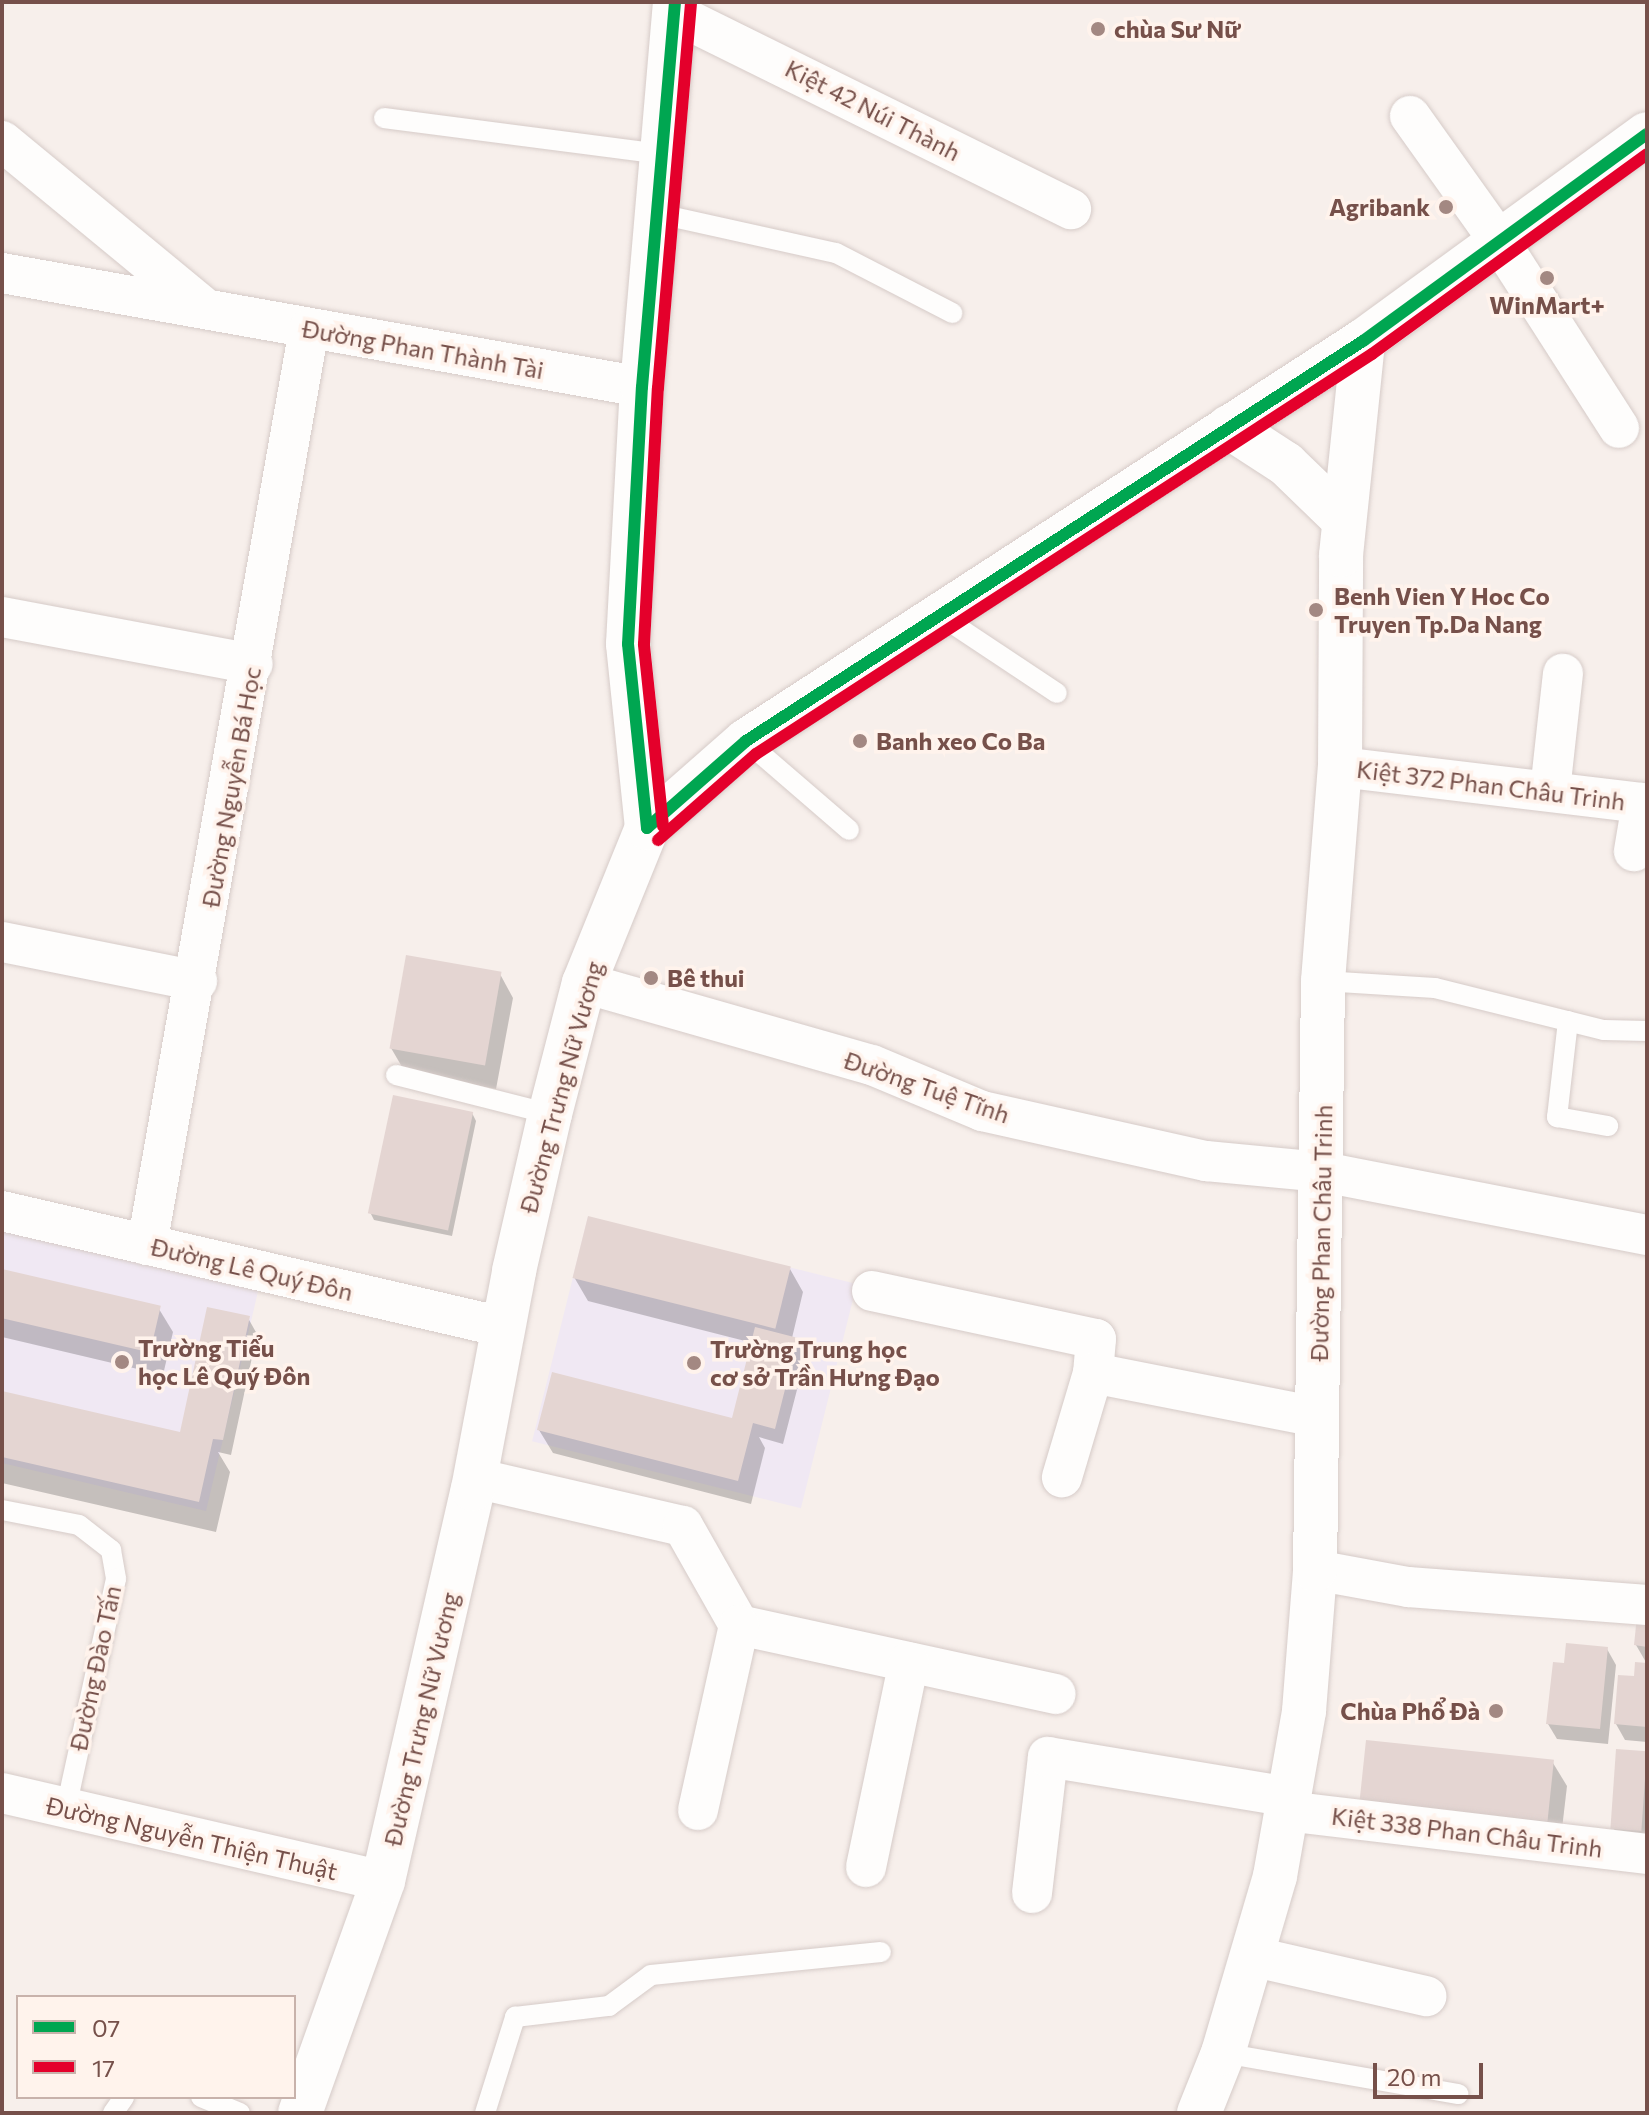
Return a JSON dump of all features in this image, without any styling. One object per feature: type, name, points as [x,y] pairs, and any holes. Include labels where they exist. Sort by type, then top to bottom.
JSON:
[{"type":"main road","points":[[647,828],[628,644],[642,387],[675,7]]},
{"type":"main road","name":"Đường Trưng Nữ Vương","points":[[300,2113],[383,1881],[475,1478],[503,1327],[550,1114],[584,983],[647,828],[746,741],[1363,341],[1647,134]]},
{"type":"main road","name":"Đường Phan Châu Trinh","points":[[1199,2113],[1223,2053],[1275,1876],[1304,1711],[1315,1570],[1323,1172],[1323,981],[1340,767],[1343,519],[1363,341]]},
{"type":"main road","points":[[1229,427],[1286,464],[1343,519]]},
{"type":"street","name":"Kiệt 42 Núi Thành","points":[[675,7],[1071,209]]},
{"type":"street","points":[[1410,116],[1499,241],[1619,428]]},
{"type":"street","name":"Đường Phan Thành Tài","points":[[2,141],[205,308]]},
{"type":"street","name":"Đường Phan Thành Tài","points":[[2,273],[642,387]]},
{"type":"street","name":"Đường Nguyễn Bá Học","points":[[147,1245],[197,981],[309,329]]},
{"type":"street","points":[[2,617],[253,664]]},
{"type":"street","points":[[1550,791],[1563,674]]},
{"type":"street","name":"Kiệt 372 Phan Châu Trinh","points":[[1340,767],[1642,803],[1634,851]]},
{"type":"street","points":[[2,942],[197,981]]},
{"type":"street","name":"Đường Tuệ Tĩnh","points":[[584,983],[872,1065],[982,1111],[1206,1161],[1323,1172],[1647,1235]]},
{"type":"street","name":"Đường Lê Quý Đôn","points":[[2,1211],[503,1327]]},
{"type":"street","points":[[872,1291],[1096,1339],[1093,1373],[1062,1477]]},
{"type":"street","points":[[1093,1373],[1318,1417]]},
{"type":"street","points":[[475,1478],[683,1526],[739,1625],[698,1810]]},
{"type":"street","points":[[1315,1570],[1408,1587],[1647,1605]]},
{"type":"street","points":[[739,1625],[1056,1694]]},
{"type":"street","points":[[866,1867],[909,1662]]},
{"type":"street","name":"Kiệt 338 Phan Châu Trinh","points":[[1032,1893],[1048,1757],[1287,1804],[1647,1854]]},
{"type":"street","name":"Đường Nguyễn Thiện Thuật","points":[[2,1793],[383,1881]]},
{"type":"street","points":[[1251,1956],[1426,1996]]},
{"type":"lane","points":[[384,118],[660,154]]},
{"type":"lane","points":[[655,213],[836,253],[952,313]]},
{"type":"lane","points":[[941,616],[1057,693]]},
{"type":"lane","points":[[746,741],[849,830]]},
{"type":"lane","points":[[1323,981],[1435,988],[1604,1030],[1647,1031]]},
{"type":"lane","points":[[1568,1021],[1557,1117],[1608,1126]]},
{"type":"lane","points":[[396,1075],[550,1114]]},
{"type":"lane","name":"Đường Đào Tấn","points":[[2,1510],[79,1525],[111,1550],[116,1579],[66,1808]]},
{"type":"lane","points":[[485,2113],[515,2017],[609,2006],[651,1975],[881,1952]]},
{"type":"lane","points":[[1223,2053],[1458,2094]]},
{"type":"lane","points":[[206,2099],[240,2113]]},
{"type":"shaded area","name":"Trường Trung học cơ sở Trần Hưng Đạo","points":[[588,1217],[857,1284],[801,1508],[532,1441]]},
{"type":"shaded area","name":"Trường Tiểu học Lê Quý Đôn","points":[[2,1223],[260,1283],[206,1511],[2,1463]]},
{"type":"building","points":[[406,955],[502,972],[485,1065],[390,1049]]},
{"type":"building","points":[[393,1095],[473,1112],[448,1230],[368,1213]]},
{"type":"building","points":[[588,1216],[791,1267],[775,1329],[573,1278]]},
{"type":"building","points":[[2,1269],[161,1306],[150,1352],[2,1318]]},
{"type":"building","points":[[207,1307],[250,1316],[223,1440],[213,1439],[199,1502],[2,1457],[2,1391],[180,1432]]},
{"type":"building","points":[[755,1327],[798,1338],[775,1429],[753,1423],[738,1481],[537,1430],[552,1372],[732,1418]]},
{"type":"building","points":[[1637,1616],[1647,1617],[1647,1647],[1634,1645]]},
{"type":"building","points":[[1566,1643],[1608,1647],[1600,1729],[1546,1724],[1553,1662],[1564,1663]]},
{"type":"building","points":[[1635,1662],[1647,1663],[1647,1727],[1614,1724],[1618,1675],[1634,1676]]},
{"type":"building","points":[[1366,1740],[1554,1760],[1547,1821],[1360,1802]]},
{"type":"building","points":[[1616,1749],[1647,1751],[1641,1831],[1610,1829]]},
{"type":"transit line","name":"07","points":[[647,828],[628,644],[642,387],[675,2]]},
{"type":"transit line","name":"17","points":[[663,826],[644,644],[658,388],[691,3]]},
{"type":"transit line","name":"07","points":[[647,828],[746,741],[1363,341],[1647,134]]},
{"type":"transit line","name":"17","points":[[658,840],[756,754],[1372,354],[1647,154]]},
{"type":"place","name":"chùa Sư Nữ","points":[[1098,29]]},
{"type":"place","name":"Agribank","points":[[1446,207]]},
{"type":"place","name":"WinMart+","points":[[1547,278]]},
{"type":"place","name":"Benh Vien Y Hoc Co Truyen Tp.Da Nang","points":[[1316,610]]},
{"type":"place","name":"Banh xeo Co Ba","points":[[860,741]]},
{"type":"place","name":"Bê thui","points":[[651,978]]},
{"type":"place","name":"Trường Tiểu học Lê Quý Đôn","points":[[122,1362]]},
{"type":"place","name":"Trường Trung học cơ sở Trần Hưng Đạo","points":[[694,1363]]},
{"type":"place","name":"Chùa Phổ Đà","points":[[1496,1711]]}]
